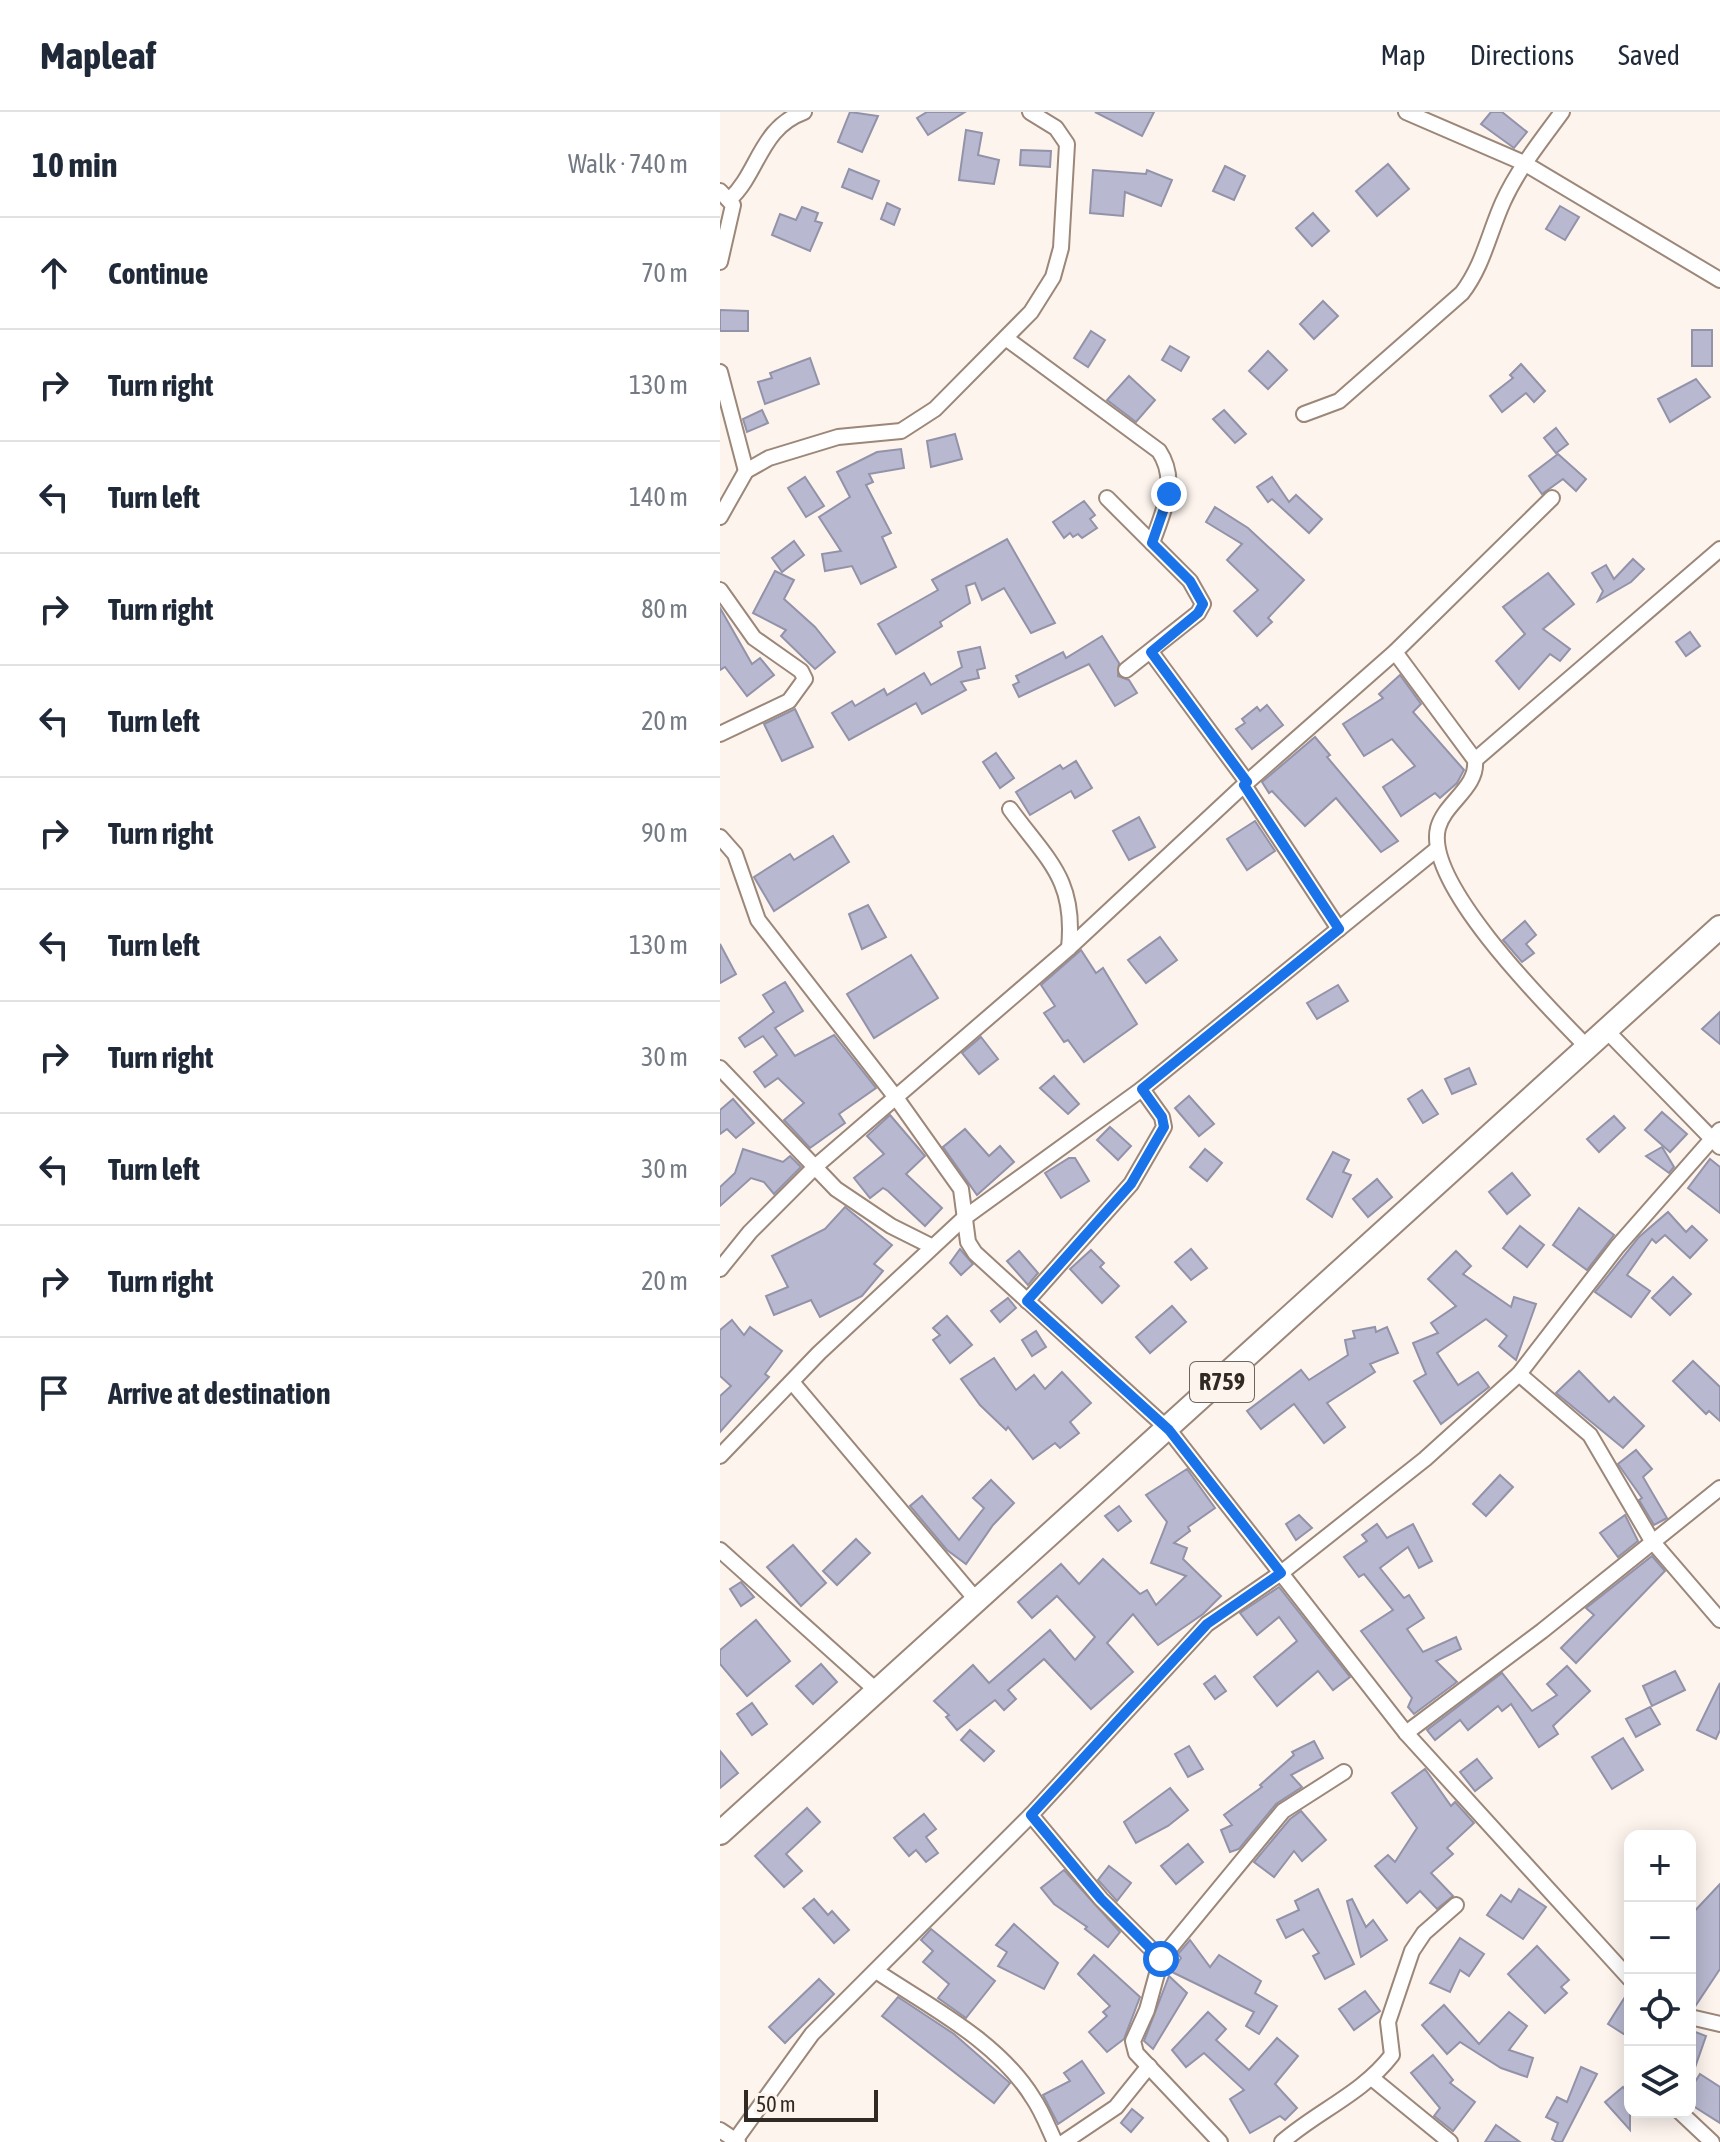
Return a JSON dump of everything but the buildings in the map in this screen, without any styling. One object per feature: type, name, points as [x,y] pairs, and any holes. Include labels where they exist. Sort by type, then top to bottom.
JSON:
[{"type":"main road","name":"R759","points":[[720,1833],[1169,1430],[1720,927]]},
{"type":"street","points":[[720,262],[732,218],[725,195],[741,189],[769,137],[804,112]]},
{"type":"street","points":[[720,517],[746,471],[769,458],[838,437],[901,431],[935,409],[1031,312],[1053,277],[1061,248],[1067,144],[1056,128],[1030,112]]},
{"type":"street","points":[[1406,112],[1524,163],[1720,280]]},
{"type":"street","points":[[1304,414],[1339,401],[1462,293],[1475,276],[1503,201],[1524,163],[1562,112]]},
{"type":"street","points":[[1007,339],[1159,451],[1169,466],[1169,494],[1152,543]]},
{"type":"street","points":[[720,372],[746,471]]},
{"type":"street","points":[[1107,498],[1190,581],[1203,604],[1198,613],[1126,670]]},
{"type":"street","points":[[720,1269],[750,1232],[816,1166],[1069,948],[1245,783],[1395,652],[1552,498]]},
{"type":"street","points":[[1587,1047],[1524,983],[1468,911],[1437,849],[1438,827],[1472,780],[1475,760],[1720,549]]},
{"type":"street","points":[[720,590],[754,638],[801,671],[805,679],[789,701],[720,734]]},
{"type":"street","points":[[1151,652],[1245,783],[1339,929]]},
{"type":"street","points":[[1395,652],[1475,760]]},
{"type":"street","points":[[1010,809],[1061,879],[1069,896],[1072,918],[1069,948]]},
{"type":"street","points":[[720,837],[735,854],[758,920],[897,1099],[961,1189],[968,1242],[975,1253],[1169,1430],[1406,1733],[1625,1974]]},
{"type":"street","points":[[720,1456],[931,1246],[964,1218],[1142,1089],[1437,849]]},
{"type":"street","points":[[720,2130],[735,2141],[812,2034],[1031,1815],[1207,1624],[1281,1573],[1425,1459],[1519,1374],[1617,1247],[1717,1139],[1605,1029]]},
{"type":"street","points":[[720,1068],[836,1189],[891,1226],[931,1246]]},
{"type":"street","points":[[1027,1301],[1131,1184],[1164,1127],[1162,1117],[1142,1089]]},
{"type":"street","points":[[1519,1374],[1590,1435],[1652,1541],[1720,1620]]},
{"type":"street","points":[[792,1382],[978,1602]]},
{"type":"street","points":[[1406,1733],[1542,1631],[1720,1488]]},
{"type":"street","points":[[720,1550],[877,1691]]},
{"type":"street","points":[[1220,2142],[1136,2053],[1133,2041],[1147,2010],[1161,1959],[1283,1811],[1344,1772]]},
{"type":"street","points":[[1031,1815],[1101,1899],[1161,1959]]},
{"type":"street","points":[[1282,2142],[1306,2121],[1344,2101],[1373,2079],[1392,2055],[1388,2022],[1412,1951],[1424,1933],[1456,1905]]},
{"type":"street","points":[[876,1971],[978,2039],[1012,2070],[1033,2098],[1055,2142]]},
{"type":"street","points":[[1696,2018],[1720,2024]]},
{"type":"street","points":[[1064,2142],[1116,2107],[1149,2066]]},
{"type":"street","points":[[1373,2079],[1450,2142]]},
{"type":"street","points":[[1687,2118],[1716,2141]]},
{"type":"route","points":[[1161,1959],[1101,1899],[1031,1815],[1207,1624],[1281,1573],[1169,1430],[1027,1301],[1131,1184],[1164,1127],[1162,1117],[1142,1089],[1339,929],[1244,785],[1247,782],[1151,652],[1198,613],[1203,604],[1190,581],[1152,543],[1169,494]]}]
